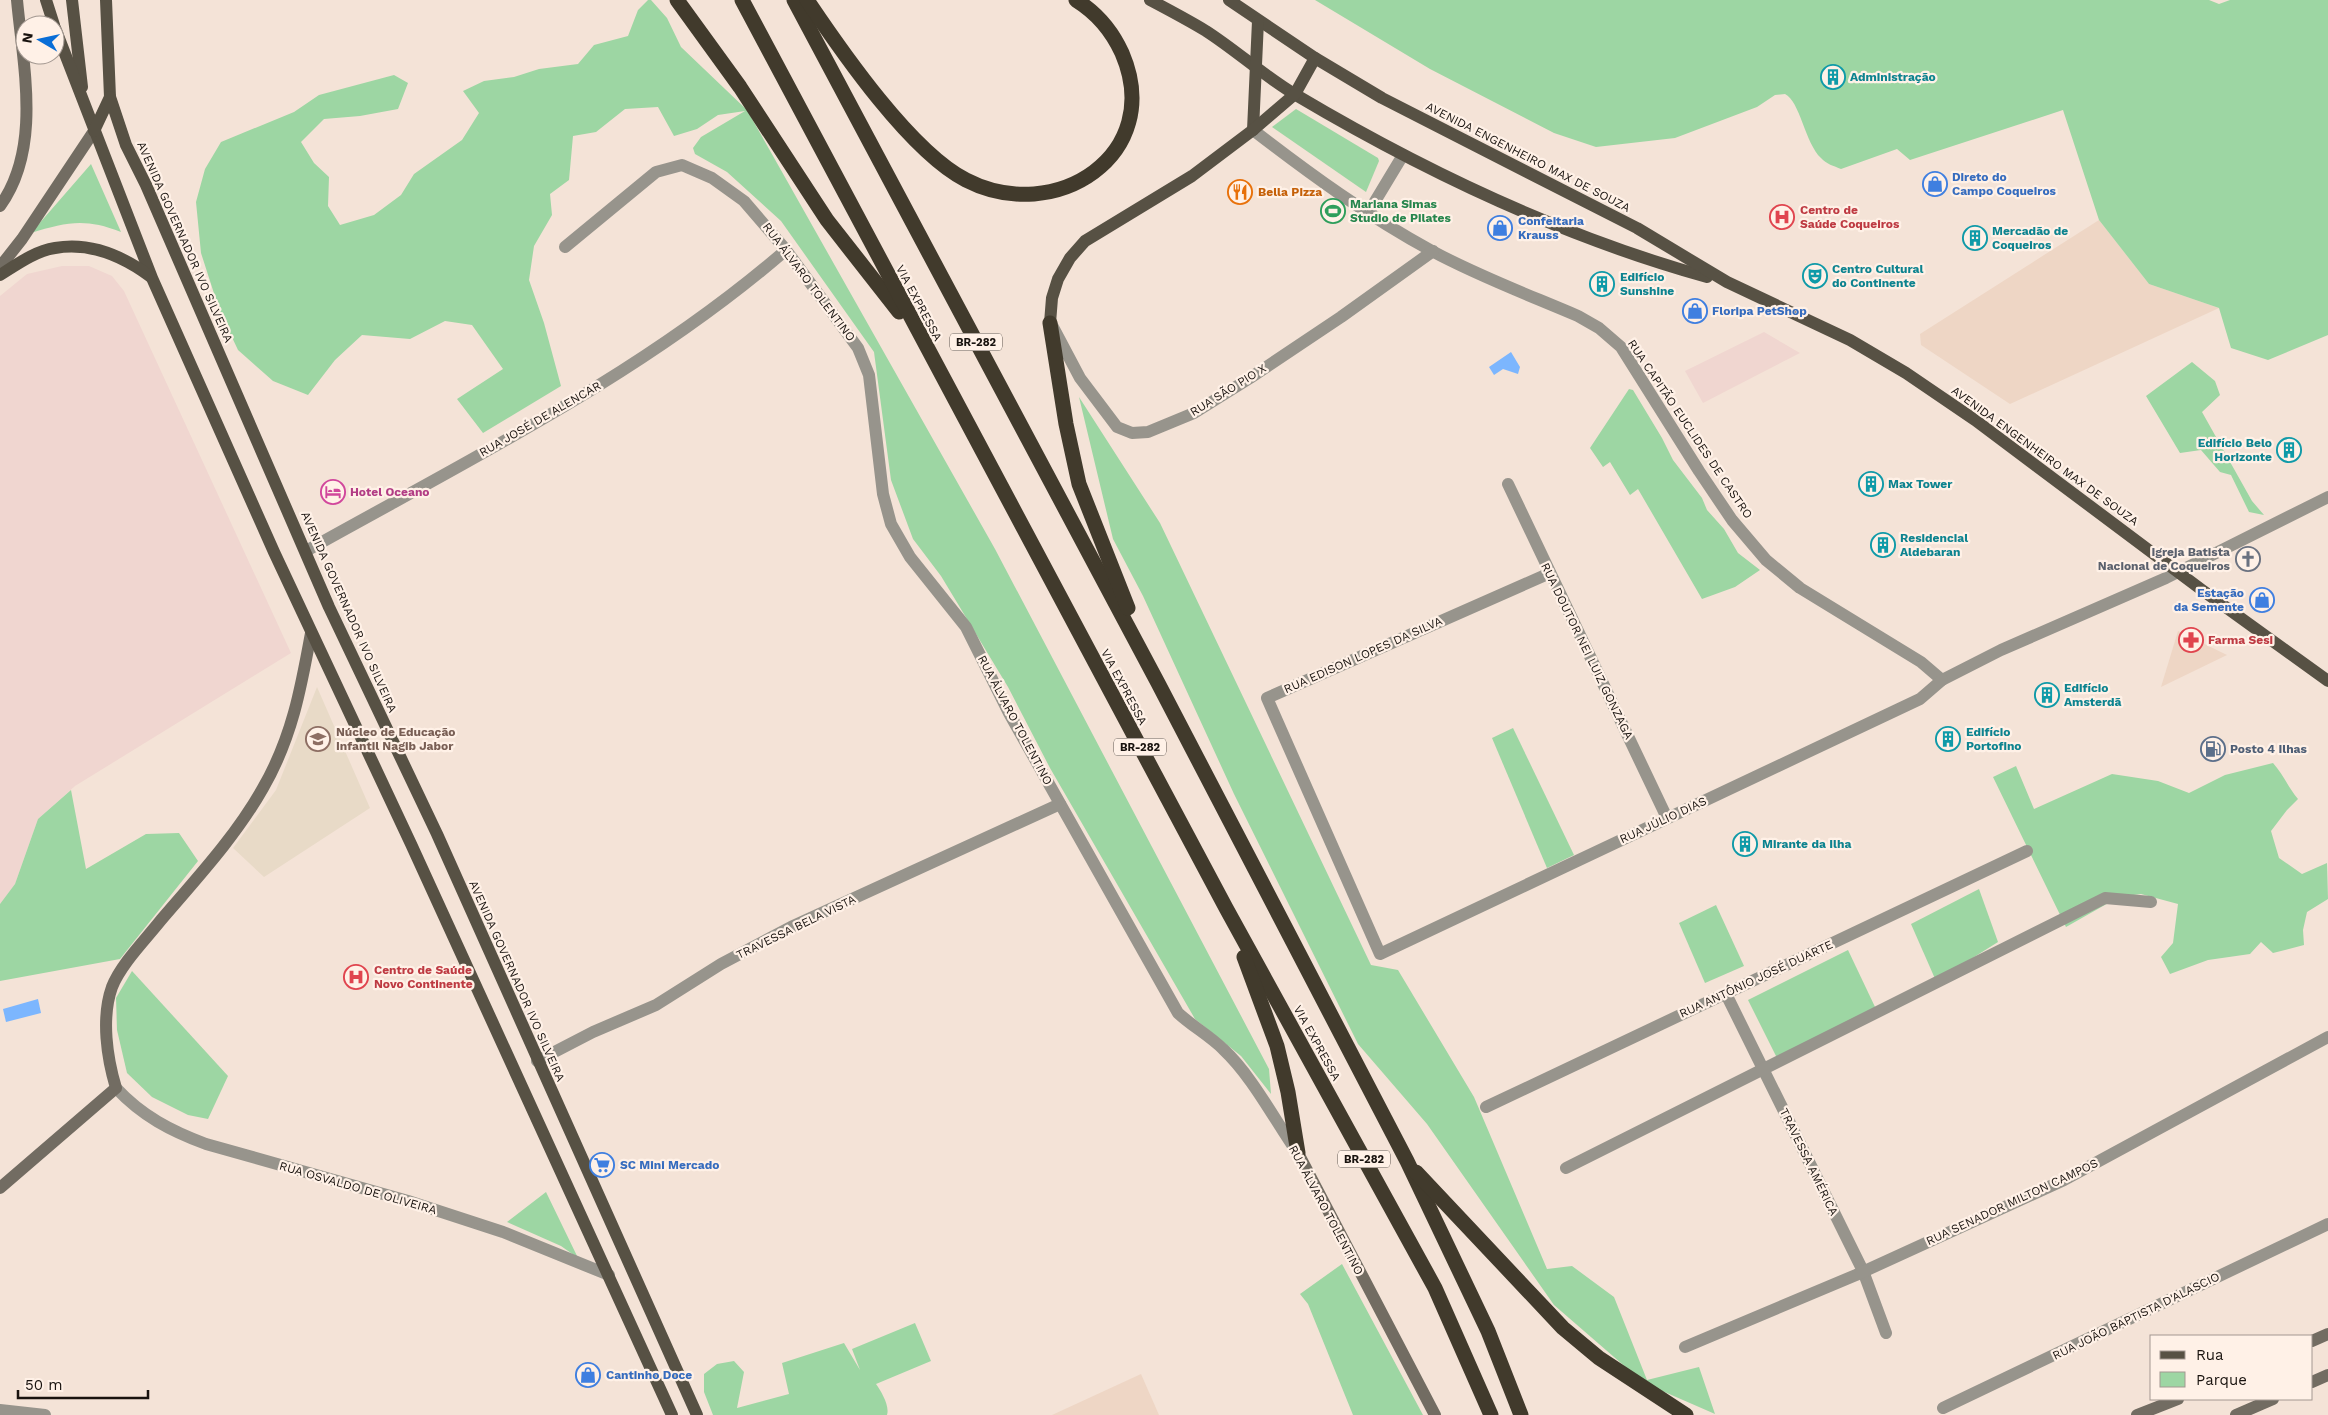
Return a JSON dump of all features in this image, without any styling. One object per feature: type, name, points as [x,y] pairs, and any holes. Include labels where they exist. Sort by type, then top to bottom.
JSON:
[{"type":"highway","points":[[677,0],[734,80],[827,220],[923,342]]},
{"type":"highway","name":"VIA EXPRESSA","points":[[742,0],[1226,908],[1435,1288],[1492,1415]]},
{"type":"highway","name":"VIA EXPRESSA","points":[[794,0],[1158,683],[1407,1162],[1470,1291],[1518,1408]]},
{"type":"highway","points":[[807,0],[880,99],[927,150],[964,180],[990,191],[1022,195],[1052,193],[1081,182],[1099,169],[1112,155],[1121,140],[1128,122],[1132,94],[1128,67],[1119,45],[1104,21],[1076,0]]},
{"type":"highway","points":[[1050,323],[1066,424],[1078,484],[1158,683]]},
{"type":"highway","points":[[1226,908],[1277,1046],[1288,1092],[1298,1153]]},
{"type":"highway","points":[[1407,1162],[1563,1328],[1599,1358],[1686,1415]]},
{"type":"main road","points":[[0,206],[10,192],[20,166],[26,126],[24,75],[16,0]]},
{"type":"main road","points":[[46,0],[51,15]]},
{"type":"main road","points":[[72,0],[85,106]]},
{"type":"main road","name":"AVENIDA GOVERNADOR IVO SILVEIRA","points":[[106,0],[110,97],[126,145],[350,654],[437,834],[697,1415]]},
{"type":"main road","name":"AVENIDA ENGENHEIRO MAX DE SOUZA","points":[[1150,0],[1206,31],[1295,94],[1403,155],[1510,205],[1623,250],[1727,282],[1771,301],[1850,340],[1906,373],[1976,420],[2179,572],[2328,680]]},
{"type":"main road","points":[[1169,0],[1206,31]]},
{"type":"main road","points":[[1050,323],[1052,298],[1058,279],[1070,258],[1085,241],[1192,176],[1253,130],[1295,94],[1315,58],[1229,0]]},
{"type":"main road","points":[[1253,130],[1258,21]]},
{"type":"main road","points":[[65,53],[152,278],[311,632],[412,844],[672,1415]]},
{"type":"main road","name":"AVENIDA ENGENHEIRO MAX DE SOUZA","points":[[1315,58],[1420,118],[1637,228],[1727,282]]},
{"type":"main road","points":[[0,267],[22,239],[94,131],[110,97]]},
{"type":"main road","points":[[0,275],[27,258],[54,248],[86,247],[120,256],[152,278]]},
{"type":"main road","points":[[0,1188],[116,1088],[109,1063],[106,1042],[112,987],[134,953],[214,858],[263,789],[279,758],[295,715],[311,632]]},
{"type":"main road","name":"RUA ÁLVARO TOLENTINO","points":[[1298,1153],[1435,1415]]},
{"type":"main road","points":[[2313,1341],[2328,1334]]},
{"type":"main road","points":[[2313,1382],[2328,1375]]},
{"type":"main road","points":[[2137,1415],[2175,1400]]},
{"type":"main road","points":[[2236,1415],[2271,1400]]},
{"type":"street","name":"RUA CAPITÃO EUCLIDES DE CASTRO","points":[[1253,130],[1290,159],[1368,212],[1433,252],[1578,316],[1599,328],[1622,347],[1732,520],[1766,560],[1800,588],[1921,662],[1942,680]]},
{"type":"street","points":[[1368,212],[1403,155]]},
{"type":"street","name":"RUA ÁLVARO TOLENTINO","points":[[565,247],[656,172],[682,164],[712,178],[744,200],[786,250],[858,348],[869,375],[883,494],[891,524],[910,557],[966,627],[1009,713],[1178,1013],[1194,1028],[1222,1048],[1240,1067],[1298,1153]]},
{"type":"street","name":"RUA JOSÉ DE ALENCAR","points":[[306,551],[580,399],[750,282],[786,250]]},
{"type":"street","name":"RUA SÃO PIO X","points":[[1050,323],[1080,378],[1116,427],[1132,433],[1148,432],[1194,413],[1226,393],[1325,328],[1433,252]]},
{"type":"street","name":"RUA DOUTOR NEI LUIZ GONZAGA","points":[[1508,484],[1667,818]]},
{"type":"street","points":[[1942,680],[2001,650],[2179,572],[2328,497]]},
{"type":"street","name":"RUA EDISON LOPES DA SILVA","points":[[1380,954],[1267,698],[1550,573]]},
{"type":"street","name":"RUA JÚLIO DIAS","points":[[1380,954],[1920,698],[1942,680]]},
{"type":"street","name":"TRAVESSA BELA VISTA","points":[[537,1060],[656,1004],[721,964],[791,927],[1060,804]]},
{"type":"street","name":"RUA ANTÔNIO JOSÉ DUARTE","points":[[1486,1107],[2027,851]]},
{"type":"street","points":[[1566,1168],[2105,898],[2151,902]]},
{"type":"street","name":"TRAVESSA AMÉRICA","points":[[1726,994],[1863,1271],[1886,1333]]},
{"type":"street","name":"RUA SENADOR MILTON CAMPOS","points":[[1686,1346],[1863,1271],[2064,1180],[2328,1037]]},
{"type":"street","name":"RUA OSVALDO DE OLIVEIRA","points":[[116,1088],[128,1101],[151,1119],[175,1133],[206,1144],[408,1201],[503,1232],[609,1275]]},
{"type":"street","name":"RUA JOÃO BAPTISTA D'ALASCIO","points":[[1944,1408],[2328,1224]]},
{"type":"street","points":[[0,1410],[45,1415]]},
{"type":"shaded area","points":[[2099,220],[2149,284],[2219,308],[2010,404],[1921,345],[1920,334]]},
{"type":"shaded area","points":[[62,266],[89,266],[112,276],[124,291],[291,653],[75,786],[38,819],[15,884],[0,904],[0,296],[27,274]]},
{"type":"shaded area","points":[[1764,332],[1800,353],[1703,403],[1685,371]]},
{"type":"shaded area","points":[[2178,631],[2227,655],[2161,687]]},
{"type":"shaded area","name":"Núcleo de Educação Infantil Nagib Jabor","points":[[317,687],[370,808],[264,877],[233,848],[276,790]]},
{"type":"shaded area","points":[[1141,1374],[1159,1415],[1052,1415]]},
{"type":"green space","points":[[648,0],[651,0],[667,18],[681,47],[747,110],[995,549],[1269,1069],[1271,1094],[1241,1056],[1195,1019],[1050,768],[1008,687],[941,576],[913,539],[891,480],[874,352],[781,221],[727,172],[695,154],[693,148],[701,137],[745,111],[718,115],[697,129],[674,136],[658,107],[625,109],[596,132],[573,136],[569,180],[550,194],[552,215],[534,246],[529,280],[544,323],[561,386],[483,433],[457,399],[503,369],[472,325],[445,321],[410,339],[362,335],[335,360],[308,395],[273,381],[238,350],[220,312],[201,253],[196,202],[205,169],[221,142],[294,112],[319,95],[394,75],[408,83],[398,109],[360,116],[324,119],[301,142],[314,163],[329,177],[328,206],[340,225],[374,215],[401,195],[414,174],[462,140],[479,113],[463,91],[484,81],[514,77],[539,69],[578,64],[594,45],[628,36],[638,10]]},
{"type":"green space","points":[[1315,0],[2209,0],[2219,4],[2230,0],[2328,0],[2328,335],[2268,360],[2231,348],[2219,308],[2149,284],[2099,220],[2063,110],[1910,160],[1897,149],[1841,169],[1825,162],[1815,151],[1795,105],[1785,94],[1775,95],[1757,107],[1675,138],[1596,147],[1554,133],[1430,69]]},
{"type":"green space","points":[[1296,109],[1378,158],[1379,161],[1366,192],[1272,127]]},
{"type":"green space","points":[[91,164],[121,232],[97,225],[76,223],[55,226],[31,233]]},
{"type":"green space","points":[[2192,362],[2215,381],[2220,395],[2202,412],[2252,501],[2264,515],[2249,512],[2231,475],[2220,472],[2201,450],[2180,453],[2146,396]]},
{"type":"green space","points":[[1629,389],[1633,390],[1673,460],[1702,498],[1707,510],[1724,529],[1738,553],[1760,570],[1735,587],[1702,599],[1638,489],[1630,495],[1610,462],[1603,467],[1590,448]]},
{"type":"green space","points":[[1079,397],[1160,523],[1371,965],[1398,970],[1474,1097],[1547,1269],[1572,1266],[1614,1297],[1647,1380],[1699,1367],[1715,1414],[1644,1383],[1554,1305],[1427,1124],[1358,1044],[1234,794],[1143,596],[1113,539]]},
{"type":"green space","points":[[1513,728],[1574,855],[1547,868],[1492,738]]},
{"type":"green space","points":[[2273,763],[2298,799],[2271,831],[2279,858],[2302,874],[2327,863],[2328,899],[2307,912],[2303,930],[2304,945],[2273,953],[2261,942],[2250,954],[2208,960],[2170,974],[2161,957],[2173,943],[2178,904],[2141,894],[2119,897],[2066,927],[1993,777],[2016,766],[2034,809],[2112,774],[2158,781],[2189,793],[2225,775]]},
{"type":"green space","points":[[71,790],[86,869],[146,834],[179,833],[198,861],[120,959],[0,981],[0,904],[15,884],[38,819]]},
{"type":"green space","points":[[1979,889],[1998,942],[1936,981],[1911,924]]},
{"type":"green space","points":[[1716,905],[1744,966],[1705,983],[1679,923]]},
{"type":"green space","points":[[1848,950],[1876,1009],[1777,1058],[1748,1000]]},
{"type":"green space","points":[[132,971],[228,1076],[208,1119],[188,1115],[152,1097],[127,1073],[117,1030],[116,998]]},
{"type":"green space","points":[[546,1192],[578,1258],[561,1246],[507,1222]]},
{"type":"green space","points":[[1342,1264],[1423,1415],[1353,1415],[1308,1304],[1300,1294]]},
{"type":"green space","points":[[915,1323],[931,1361],[876,1384],[886,1403],[887,1415],[713,1415],[704,1392],[704,1374],[717,1364],[734,1361],[744,1372],[737,1408],[789,1394],[782,1363],[844,1343],[860,1370],[852,1349]]},
{"type":"water","points":[[1511,352],[1520,367],[1518,374],[1503,369],[1494,375],[1489,367]]},
{"type":"water","points":[[38,999],[41,1013],[6,1022],[3,1009]]},
{"type":"place","name":"Administração","points":[[1833,77]]},
{"type":"place","name":"Direto do Campo Coqueiros","points":[[1935,184]]},
{"type":"place","name":"Bella Pizza","points":[[1240,192]]},
{"type":"place","name":"Mariana Simas Studio de Pilates","points":[[1333,211]]},
{"type":"place","name":"Centro de Saúde Coqueiros","points":[[1782,217]]},
{"type":"place","name":"Confeitaria Krauss","points":[[1500,228]]},
{"type":"place","name":"Mercadão de Coqueiros","points":[[1975,238]]},
{"type":"place","name":"Centro Cultural do Continente","points":[[1815,276]]},
{"type":"place","name":"Edifício Sunshine","points":[[1602,284]]},
{"type":"place","name":"Floripa PetShop","points":[[1695,311]]},
{"type":"place","name":"Edifício Belo Horizonte","points":[[2289,450]]},
{"type":"place","name":"Max Tower","points":[[1871,484]]},
{"type":"place","name":"Hotel Oceano","points":[[333,492]]},
{"type":"place","name":"Residencial Aldebaran","points":[[1883,545]]},
{"type":"place","name":"Igreja Batista Nacional de Coqueiros","points":[[2248,559]]},
{"type":"place","name":"Estação da Semente","points":[[2262,600]]},
{"type":"place","name":"Farma Sesi","points":[[2191,640]]},
{"type":"place","name":"Edifício Amsterdã","points":[[2047,695]]},
{"type":"place","name":"Núcleo de Educação Infantil Nagib Jabor","points":[[318,739]]},
{"type":"place","name":"Edifício Portofino","points":[[1948,739]]},
{"type":"place","name":"Posto 4 Ilhas","points":[[2213,749]]},
{"type":"place","name":"Mirante da Ilha","points":[[1745,844]]},
{"type":"place","name":"Centro de Saúde Novo Continente","points":[[356,977]]},
{"type":"place","name":"SC Mini Mercado","points":[[602,1165]]},
{"type":"place","name":"Cantinho Doce","points":[[588,1375]]}]
